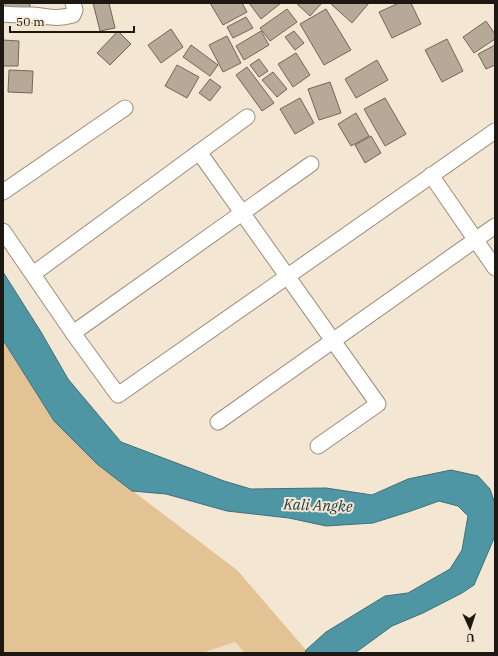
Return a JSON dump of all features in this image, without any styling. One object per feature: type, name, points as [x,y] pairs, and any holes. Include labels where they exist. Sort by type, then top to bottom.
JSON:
[{"type":"street","points":[[3,14],[63,18],[72,15],[75,10],[74,3]]},
{"type":"street","points":[[3,192],[125,108]]},
{"type":"street","points":[[33,274],[247,117]]},
{"type":"street","points":[[3,231],[73,333],[118,395],[495,131]]},
{"type":"street","points":[[199,152],[378,404],[318,446]]},
{"type":"street","points":[[73,333],[311,164]]},
{"type":"street","points":[[431,175],[495,268]]},
{"type":"street","points":[[218,422],[495,226]]},
{"type":"shaded area","points":[[3,340],[54,421],[97,464],[237,570],[306,650],[305,653],[245,653],[235,642],[202,653],[3,653]]},
{"type":"shaded area","points":[[235,642],[245,653],[202,653]]},
{"type":"water","name":"Kali Angke","points":[[3,272],[41,332],[68,379],[121,442],[224,481],[251,489],[326,488],[372,495],[408,479],[451,470],[478,476],[490,489],[495,504],[495,536],[474,585],[462,593],[423,613],[392,626],[355,653],[305,653],[306,650],[326,632],[385,596],[408,593],[450,569],[462,550],[468,516],[458,506],[439,501],[373,523],[326,526],[289,518],[227,511],[166,494],[132,491],[97,464],[54,421],[3,340]]},
{"type":"building","points":[[5,3],[30,3],[30,11],[6,12]]},
{"type":"building","points":[[93,3],[109,3],[115,28],[100,31]]},
{"type":"building","points":[[210,3],[242,3],[247,12],[223,25]]},
{"type":"building","points":[[249,3],[281,3],[261,19]]},
{"type":"building","points":[[296,3],[322,3],[310,16]]},
{"type":"building","points":[[369,3],[352,23],[331,4]]},
{"type":"building","points":[[399,3],[411,3],[421,24],[392,38],[379,12]]},
{"type":"building","points":[[287,9],[297,22],[270,41],[260,28]]},
{"type":"building","points":[[326,9],[351,50],[324,65],[300,24]]},
{"type":"building","points":[[246,17],[253,28],[233,38],[227,27]]},
{"type":"building","points":[[486,21],[495,34],[495,39],[474,53],[463,37]]},
{"type":"building","points":[[171,29],[183,47],[161,63],[148,45]]},
{"type":"building","points":[[118,31],[131,44],[110,65],[97,53]]},
{"type":"building","points":[[261,31],[269,45],[244,60],[236,46]]},
{"type":"building","points":[[294,31],[304,43],[295,50],[285,37]]},
{"type":"building","points":[[227,36],[241,63],[223,72],[209,45]]},
{"type":"building","points":[[447,39],[463,71],[442,82],[425,50]]},
{"type":"building","points":[[3,40],[19,41],[18,66],[3,66]]},
{"type":"building","points":[[191,45],[218,65],[210,76],[183,57]]},
{"type":"building","points":[[495,45],[495,65],[486,69],[478,54]]},
{"type":"building","points":[[296,53],[310,75],[293,87],[278,64]]},
{"type":"building","points":[[259,59],[268,71],[259,77],[250,65]]},
{"type":"building","points":[[377,60],[388,80],[356,98],[345,79]]},
{"type":"building","points":[[177,65],[199,77],[187,98],[165,86]]},
{"type":"building","points":[[247,67],[274,103],[262,111],[236,75]]},
{"type":"building","points":[[9,70],[33,71],[32,93],[8,92]]},
{"type":"building","points":[[273,72],[287,89],[277,97],[262,80]]},
{"type":"building","points":[[210,79],[221,87],[210,101],[199,93]]},
{"type":"building","points":[[330,82],[341,113],[319,120],[308,89]]},
{"type":"building","points":[[300,98],[314,123],[295,134],[280,109]]},
{"type":"building","points":[[385,98],[406,134],[385,146],[364,109]]},
{"type":"building","points":[[356,113],[369,136],[351,146],[338,124]]},
{"type":"building","points":[[371,136],[381,153],[365,163],[355,145]]}]
